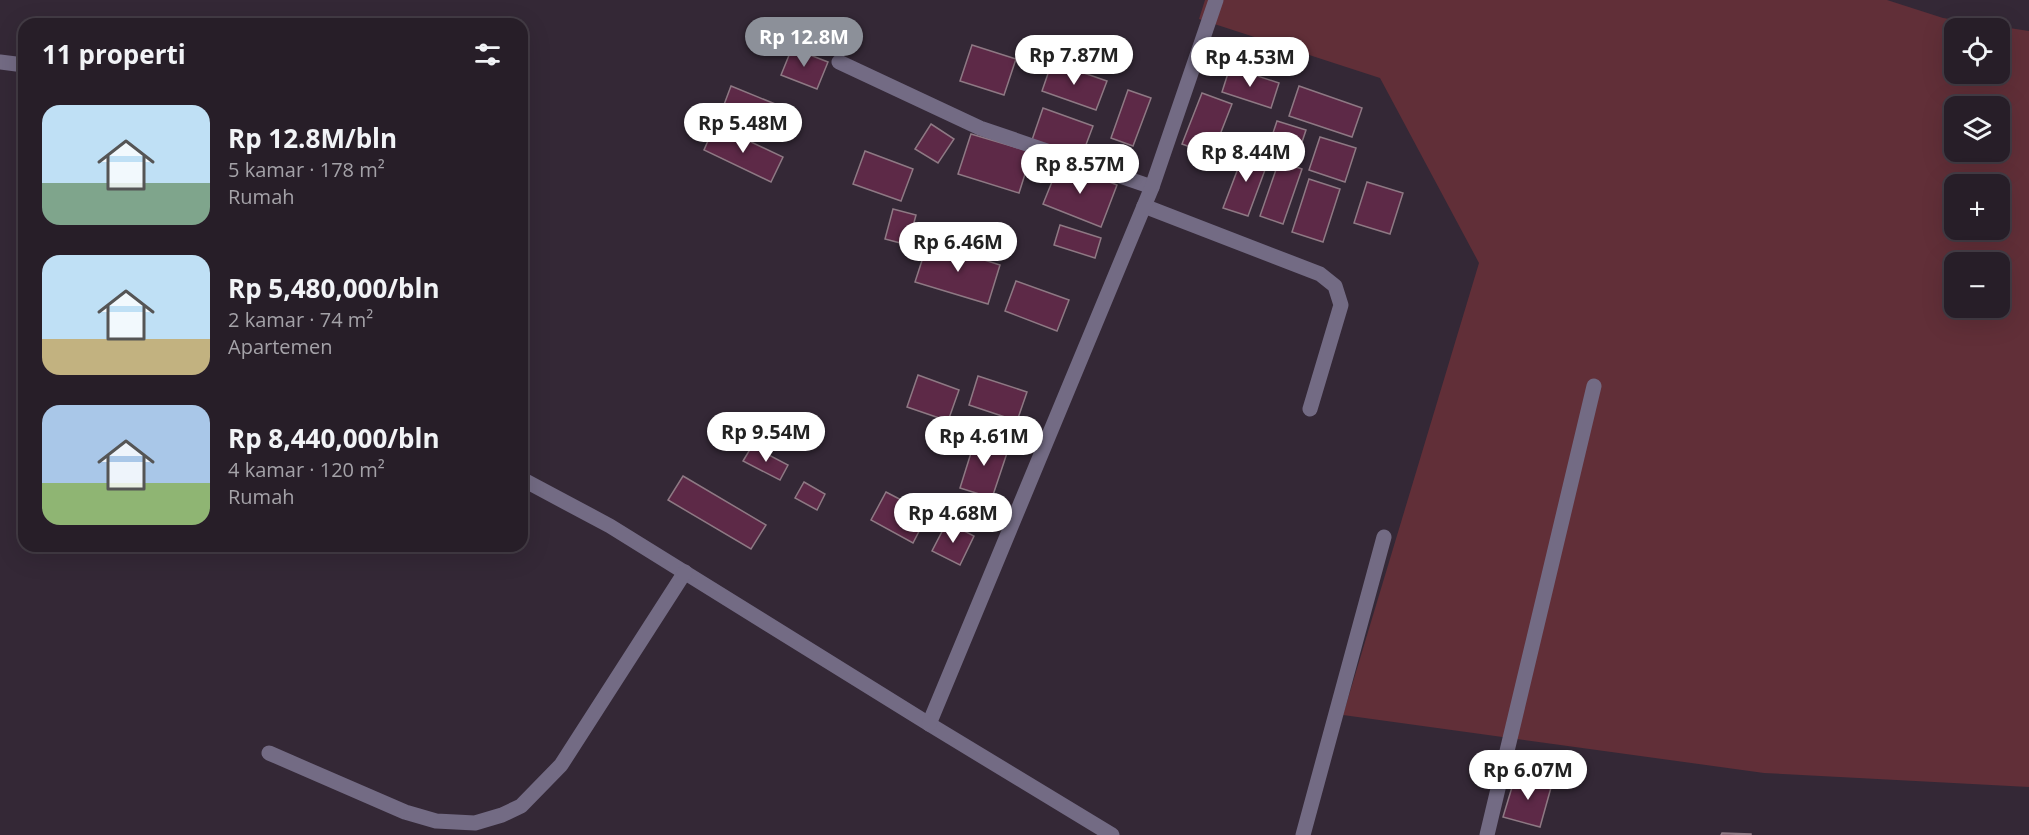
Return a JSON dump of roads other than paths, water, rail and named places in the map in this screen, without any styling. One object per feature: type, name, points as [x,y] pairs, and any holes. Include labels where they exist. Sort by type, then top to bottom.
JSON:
[{"type":"street","points":[[929,724],[1152,187],[1216,0]]},
{"type":"street","points":[[0,62],[18,64]]},
{"type":"street","points":[[838,62],[980,128],[1152,187]]},
{"type":"street","points":[[1144,206],[1320,274],[1335,286],[1341,305],[1310,409]]},
{"type":"street","points":[[1487,835],[1594,386]]},
{"type":"street","points":[[528,482],[610,526],[1112,835]]},
{"type":"street","points":[[1303,835],[1384,537]]},
{"type":"street","points":[[269,753],[405,812],[436,821],[475,823],[502,815],[521,806],[561,765],[685,572]]}]
